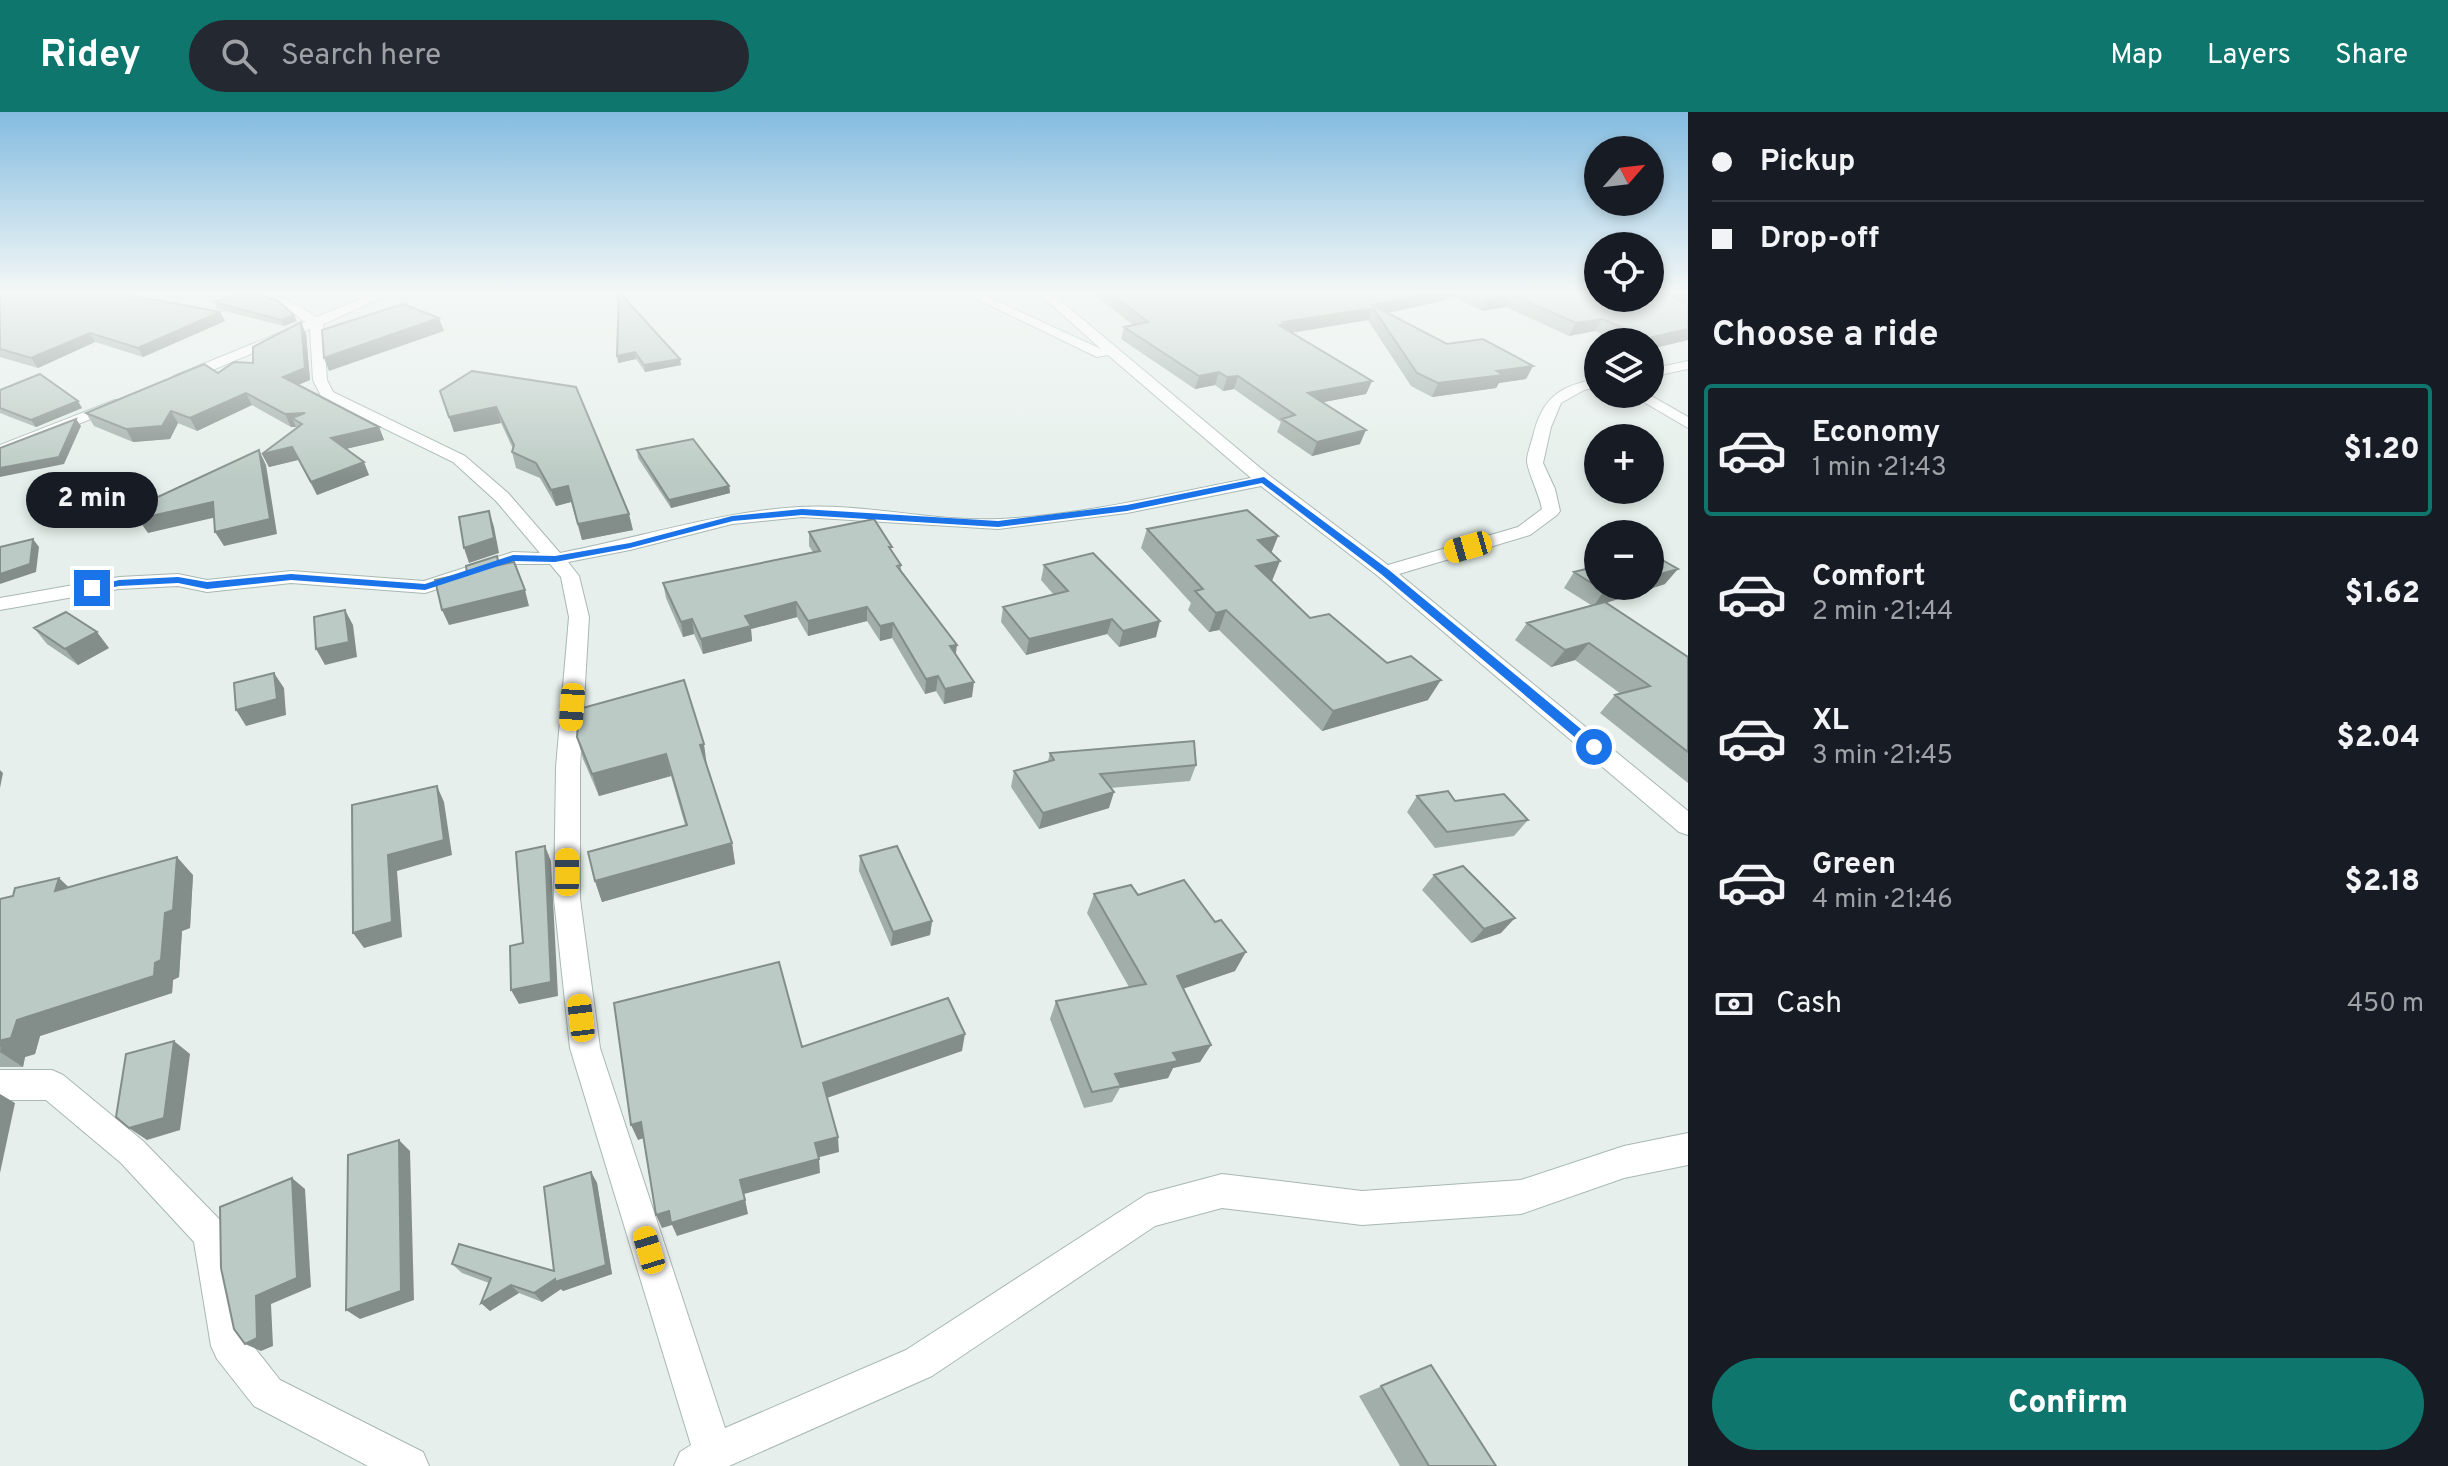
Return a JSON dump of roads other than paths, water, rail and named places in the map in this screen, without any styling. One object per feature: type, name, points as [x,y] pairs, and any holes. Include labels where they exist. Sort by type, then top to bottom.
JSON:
[{"type":"street","points":[[158,387],[239,354]]},
{"type":"street","points":[[318,354],[320,380],[327,395],[459,459],[502,497],[570,576],[579,617],[568,767],[567,899],[585,1048],[704,1460],[919,1363],[1147,1211],[1222,1191],[1362,1208],[1521,1197],[1624,1162],[1688,1149]]},
{"type":"street","points":[[1101,354],[1133,369]]},
{"type":"street","points":[[1116,354],[1264,480],[1385,572],[1688,825]]},
{"type":"street","points":[[1664,370],[1688,365]]},
{"type":"street","points":[[1385,572],[1524,531],[1551,511],[1547,489],[1535,463],[1543,427],[1555,400],[1584,385]]},
{"type":"street","points":[[0,434],[8,448],[130,398]]},
{"type":"street","points":[[1662,408],[1688,423]]},
{"type":"street","points":[[0,604],[119,583],[178,580],[207,586],[291,577],[425,587],[513,558],[555,559],[630,545],[732,519],[802,512],[998,524],[1127,508],[1264,480]]},
{"type":"street","points":[[0,1085],[52,1085],[132,1152],[210,1234],[230,1346],[267,1393],[409,1466]]}]
